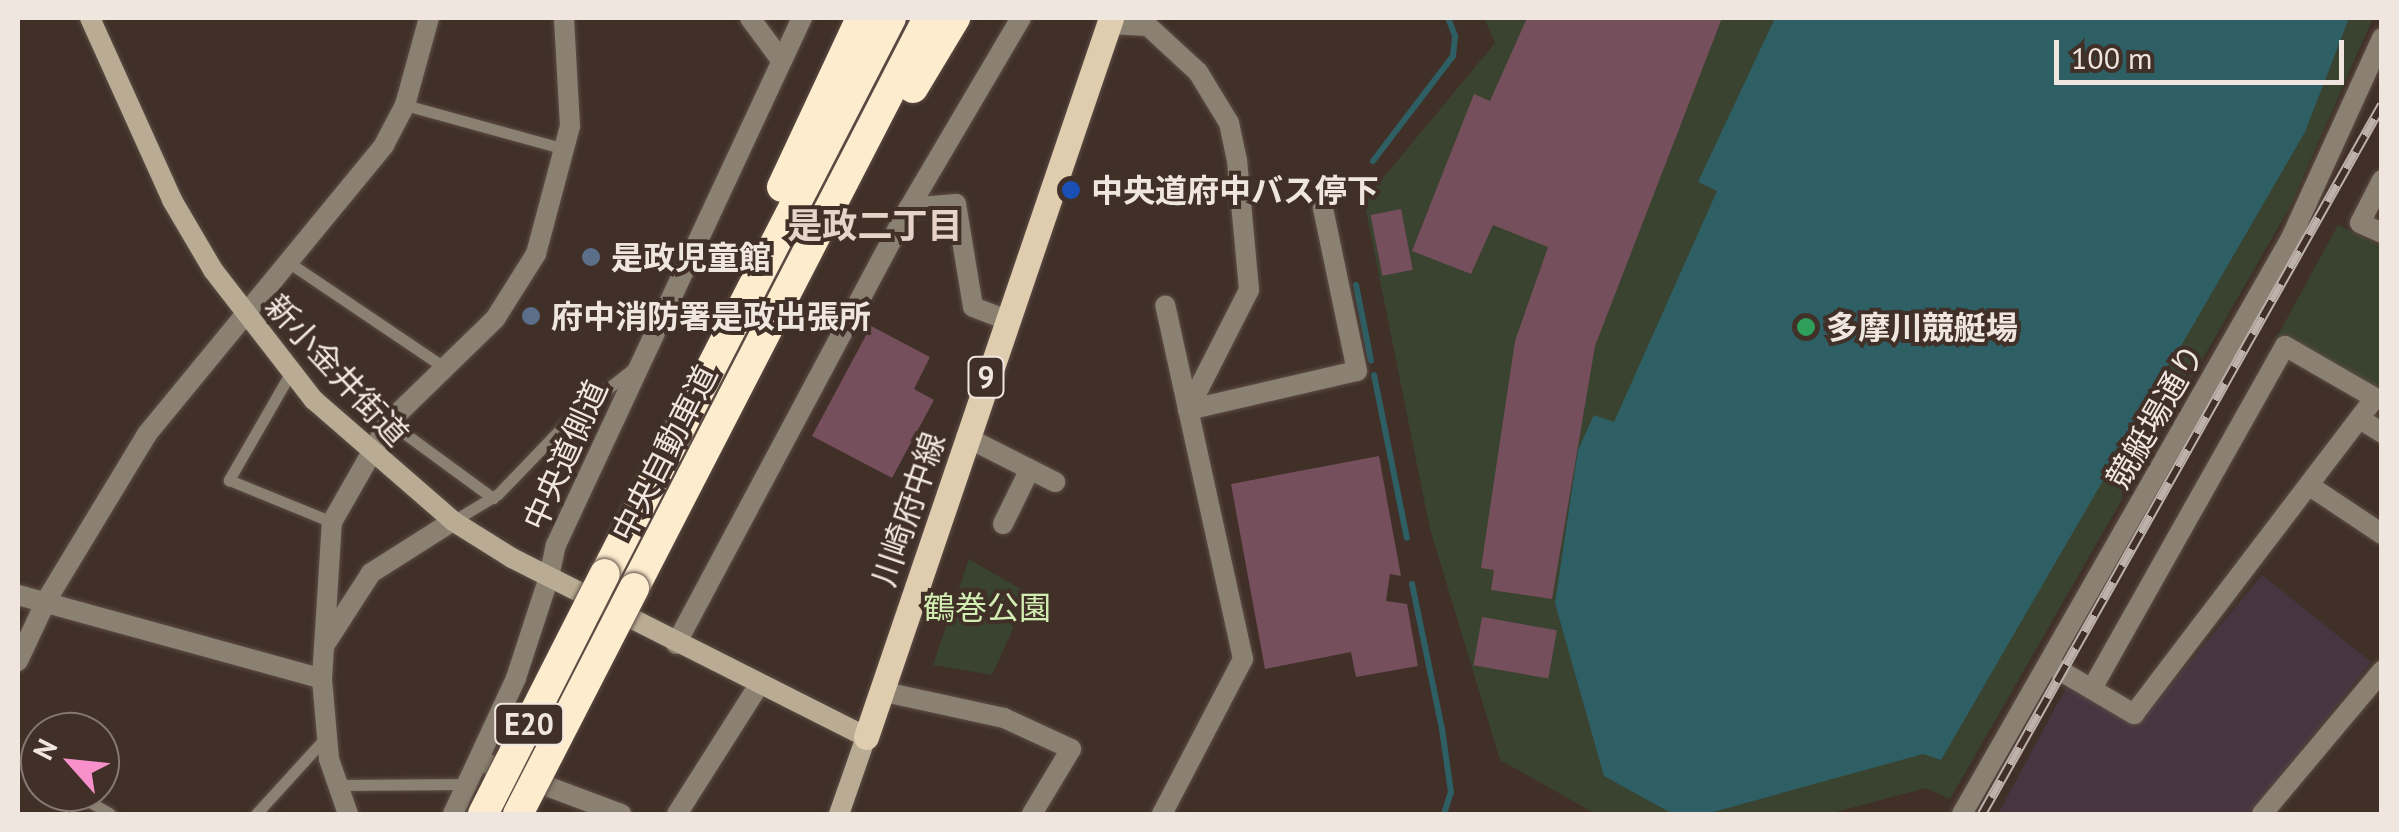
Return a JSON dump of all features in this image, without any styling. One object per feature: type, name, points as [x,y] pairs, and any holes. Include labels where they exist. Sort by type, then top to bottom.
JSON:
[{"type":"highway","points":[[634,519],[861,18]]},
{"type":"highway","name":"中央自動車道","points":[[483,814],[892,18]]},
{"type":"highway","name":"中央自動車道","points":[[518,814],[928,18]]},
{"type":"highway","points":[[669,522],[954,18]]},
{"type":"main road","name":"新小金井街道","points":[[90,18],[172,200],[246,319],[366,452],[452,521],[549,578],[866,737]]},
{"type":"main road","name":"川崎府中線","points":[[866,737],[1110,21]]},
{"type":"main road","points":[[839,814],[866,737]]},
{"type":"street","points":[[18,661],[46,601],[146,434],[246,319],[384,144],[405,106],[429,18]]},
{"type":"street","points":[[348,814],[326,738],[322,679],[332,522],[366,452],[389,422],[442,366],[495,319],[525,276],[565,149],[571,103],[564,18]]},
{"type":"street","points":[[750,18],[781,60]]},
{"type":"street","name":"中央道側道","points":[[453,814],[480,760],[549,578],[556,545],[802,18]]},
{"type":"street","points":[[676,644],[909,208],[1020,18]]},
{"type":"street","points":[[1110,21],[1153,22],[1198,72],[1229,123],[1237,160],[1249,290],[1188,410]]},
{"type":"street","name":"競艇場通り","points":[[1962,814],[2290,240],[2382,38]]},
{"type":"street","points":[[2382,180],[2360,222],[2382,233]]},
{"type":"street","points":[[909,208],[956,204],[972,308],[1006,320]]},
{"type":"street","points":[[1188,410],[1357,370],[1322,208]]},
{"type":"street","points":[[1162,814],[1243,659],[1165,305]]},
{"type":"street","points":[[2048,664],[2134,714],[2375,398],[2285,346],[2092,688]]},
{"type":"street","points":[[2360,420],[2382,433]]},
{"type":"street","points":[[966,437],[1055,482]]},
{"type":"street","points":[[1002,524],[1030,469]]},
{"type":"street","points":[[2310,486],[2382,534]]},
{"type":"street","points":[[323,648],[372,573],[452,521]]},
{"type":"street","points":[[18,595],[120,628],[178,637],[322,679]]},
{"type":"street","points":[[2262,814],[2382,672]]},
{"type":"street","points":[[677,814],[760,686]]},
{"type":"street","points":[[880,692],[1004,718],[1071,750],[1032,814]]},
{"type":"street","points":[[480,760],[621,814]]},
{"type":"lane","points":[[405,106],[565,149]]},
{"type":"lane","points":[[288,262],[442,366]]},
{"type":"lane","points":[[452,521],[492,498],[572,417],[637,365]]},
{"type":"lane","points":[[290,372],[229,480],[332,522]]},
{"type":"lane","points":[[389,422],[492,498]]},
{"type":"lane","points":[[256,814],[326,738]]},
{"type":"lane","points":[[338,785],[469,784]]},
{"type":"shaded area","points":[[2262,575],[2371,662],[2249,814],[1998,814],[2067,686],[2136,727]]},
{"type":"green space","name":"多摩川競艇場","points":[[1484,18],[2373,18],[2291,205],[1950,799],[1926,788],[1828,814],[1596,814],[1500,760],[1430,529],[1364,201],[1495,43]]},
{"type":"green space","points":[[2338,225],[2381,246],[2381,384],[2373,398],[2272,346]]},
{"type":"green space","name":"鶴巻公園","points":[[969,559],[1029,594],[992,675],[933,665]]},
{"type":"water","name":"多摩川競艇場","points":[[1775,18],[2349,18],[2305,132],[1941,760],[1923,754],[1706,814],[1673,814],[1604,776],[1555,603],[1578,450],[1594,415],[1614,422],[1717,191],[1698,182]]},
{"type":"building","points":[[1527,18],[1722,18],[1595,346],[1552,599],[1491,590],[1494,570],[1481,568],[1515,341],[1548,247],[1493,225],[1471,274],[1412,251],[1474,94],[1490,101]]},
{"type":"building","points":[[1401,209],[1413,270],[1382,276],[1371,215]]},
{"type":"building","points":[[871,326],[930,357],[914,389],[934,400],[892,478],[812,436]]},
{"type":"building","points":[[1379,456],[1401,576],[1390,574],[1386,601],[1407,604],[1418,666],[1356,677],[1351,652],[1265,669],[1231,484]]},
{"type":"building","points":[[1482,617],[1557,630],[1548,678],[1473,665]]},
{"type":"waterway","points":[[1373,161],[1453,56],[1455,36],[1448,18]]},
{"type":"waterway","points":[[1356,285],[1371,361]]},
{"type":"waterway","points":[[1374,375],[1407,538]]},
{"type":"waterway","points":[[1412,584],[1451,792],[1444,814]]},
{"type":"railway","points":[[1982,814],[2382,105]]},
{"type":"place","name":"中央道府中バス停下","points":[[1071,190]]},
{"type":"place","name":"是政児童館","points":[[591,257]]},
{"type":"place","name":"府中消防署是政出張所","points":[[531,316]]},
{"type":"place","name":"多摩川競艇場","points":[[1806,327]]},
{"type":"district","name":"是政二丁目","points":[[875,225]]}]
